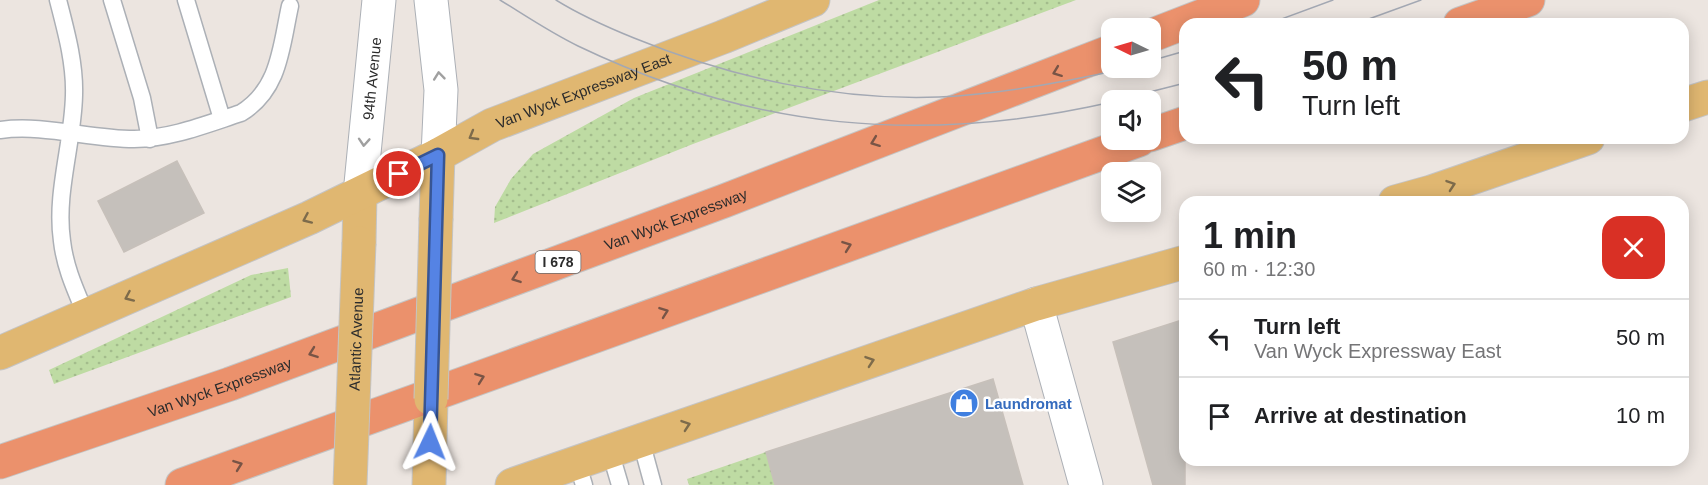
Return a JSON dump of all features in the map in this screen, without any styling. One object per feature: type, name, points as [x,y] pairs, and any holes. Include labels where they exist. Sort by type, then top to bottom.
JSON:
[{"type":"highway","points":[[1196,18],[1243,0]]},
{"type":"highway","points":[[1477,18],[1528,0]]},
{"type":"highway","points":[[1161,32],[1179,25]]},
{"type":"highway","name":"Van Wyck Expressway","points":[[0,462],[241,380],[724,201],[1101,55]]},
{"type":"highway","points":[[1161,131],[1179,125]]},
{"type":"highway","points":[[183,485],[1111,150]]},
{"type":"main road","name":"Van Wyck Expressway East","points":[[360,194],[492,125],[723,37],[813,0]]},
{"type":"main road","points":[[1689,103],[1708,97]]},
{"type":"main road","points":[[1417,196],[1571,144]]},
{"type":"main road","points":[[429,474],[438,155]]},
{"type":"main road","name":"Atlantic Avenue","points":[[350,485],[360,194]]},
{"type":"main road","points":[[0,354],[360,194]]},
{"type":"main road","points":[[521,483],[581,474],[610,451],[1036,304],[1179,264]]},
{"type":"street","name":"94th Avenue","points":[[360,194],[379,0]]},
{"type":"street","points":[[431,0],[441,90],[438,155]]},
{"type":"street","points":[[1036,304],[1086,485]]},
{"type":"lane","points":[[58,0],[72,65],[75,93],[62,194],[62,241],[72,282],[86,315]]},
{"type":"lane","points":[[112,0],[142,98],[150,139]]},
{"type":"lane","points":[[186,0],[222,119]]},
{"type":"lane","points":[[0,130],[21,129],[150,139],[242,113],[255,105],[264,95],[277,68],[291,6]]},
{"type":"lane","points":[[641,441],[653,485]]},
{"type":"lane","points":[[610,451],[620,485]]},
{"type":"green space","points":[[879,0],[1076,0],[693,144],[494,223],[495,207],[511,179],[533,154],[634,98]]},
{"type":"green space","points":[[288,268],[291,297],[54,384],[49,370],[251,275]]},
{"type":"green space","points":[[766,452],[775,485],[689,485],[687,479]]},
{"type":"building","points":[[177,161],[204,213],[124,252],[98,201]]},
{"type":"building","points":[[1179,321],[1179,466],[1185,466],[1185,485],[1153,485],[1113,342]]},
{"type":"building","points":[[993,379],[1023,485],[775,485],[766,452]]},
{"type":"tram line","points":[[500,0],[568,41],[643,74],[709,96],[774,112],[840,122],[906,125],[973,123],[1042,115],[1101,104]]},
{"type":"tram line","points":[[556,0],[604,25],[670,52],[745,75],[822,90],[861,95],[939,97],[1034,87],[1101,74]]},
{"type":"tram line","points":[[1284,18],[1333,0]]},
{"type":"tram line","points":[[1372,18],[1421,0]]},
{"type":"tram line","points":[[1161,58],[1179,53]]},
{"type":"tram line","points":[[1157,90],[1179,85]]},
{"type":"place","name":"Laundromat","points":[[964,403]]},
{"type":"route","points":[[399,174],[438,155],[430,442]]}]
